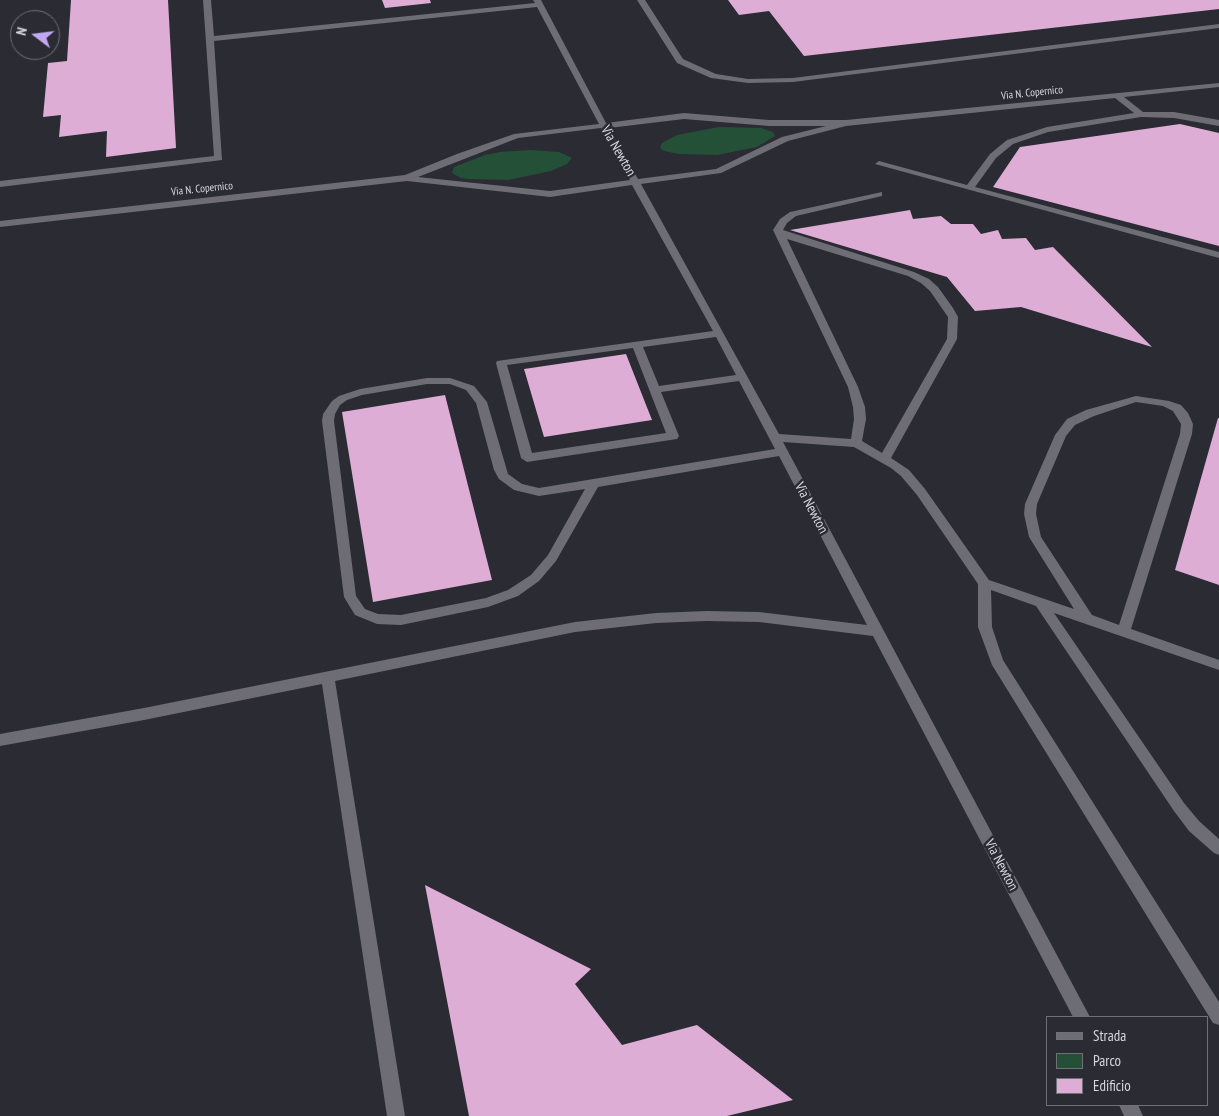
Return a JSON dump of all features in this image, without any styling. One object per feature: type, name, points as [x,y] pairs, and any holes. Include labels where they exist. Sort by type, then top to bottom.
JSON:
[{"type":"street","points":[[0,184],[218,158],[207,0]]},
{"type":"street","points":[[641,0],[680,61],[701,72],[714,76],[748,81],[793,80],[1219,26]]},
{"type":"street","points":[[210,39],[538,2]]},
{"type":"street","name":"Via Newton","points":[[538,2],[604,126],[719,333],[1081,1016]]},
{"type":"street","name":"Via N. Copernico","points":[[846,124],[1219,84]]},
{"type":"street","points":[[1117,96],[1141,114]]},
{"type":"street","points":[[968,188],[993,156],[1010,142],[1047,130],[1141,114],[1174,115],[1219,123]]},
{"type":"street","points":[[407,178],[460,156],[517,136],[684,116],[769,123],[846,124]]},
{"type":"street","points":[[407,178],[550,194],[718,171],[785,139],[846,124]]},
{"type":"street","points":[[879,164],[1219,255]]},
{"type":"street","name":"Via N. Copernico","points":[[0,224],[103,210],[407,178]]},
{"type":"street","points":[[856,443],[860,419],[859,407],[853,387],[778,230],[783,221],[793,214],[879,194]]},
{"type":"street","points":[[778,233],[912,274],[925,281],[934,289],[953,317],[952,339],[885,458]]},
{"type":"street","points":[[637,344],[673,436],[527,458],[501,363],[637,344],[719,333]]},
{"type":"street","points":[[655,390],[742,377]]},
{"type":"street","points":[[594,484],[552,558],[535,578],[513,593],[488,602],[401,620],[377,619],[360,612],[350,597],[328,421],[329,414],[336,403],[343,398],[360,392],[427,381],[450,381],[461,384],[470,388],[481,402],[500,470],[510,483],[525,490],[539,492],[551,492],[594,484],[782,452]]},
{"type":"street","points":[[1087,619],[1035,537],[1030,514],[1031,504],[1061,435],[1071,422],[1090,413],[1125,401],[1136,399],[1165,403],[1177,408],[1184,416],[1187,424],[1186,434],[1123,632]]},
{"type":"street","points":[[775,438],[856,443],[885,458],[913,482],[984,583],[985,627],[997,661],[1219,1017]]},
{"type":"street","points":[[984,583],[1219,665]]},
{"type":"street","points":[[1041,603],[1179,807],[1194,826],[1219,848]]},
{"type":"street","points":[[0,740],[328,678],[575,627],[640,619],[707,616],[759,617],[876,631]]},
{"type":"street","points":[[328,678],[396,1116]]},
{"type":"green space","points":[[719,127],[761,128],[773,132],[775,136],[757,147],[717,155],[679,154],[664,151],[660,148],[662,143],[677,135]]},
{"type":"green space","points":[[531,150],[559,152],[572,158],[567,164],[551,171],[508,180],[461,178],[452,173],[454,167],[485,155]]},
{"type":"building","points":[[71,0],[168,0],[176,148],[106,157],[107,131],[59,137],[61,115],[43,117],[48,63],[67,61]]},
{"type":"building","points":[[382,0],[430,0],[431,3],[385,8]]},
{"type":"building","points":[[728,0],[1219,0],[1219,9],[804,56],[769,11],[739,15]]},
{"type":"building","points":[[1180,124],[1219,133],[1219,246],[993,187],[1020,147]]},
{"type":"building","points":[[910,210],[913,219],[941,216],[951,224],[973,224],[981,234],[998,230],[1002,239],[1026,238],[1035,250],[1053,247],[1152,347],[1021,307],[975,311],[947,277],[790,230]]},
{"type":"building","points":[[626,354],[652,420],[544,437],[524,369]]},
{"type":"building","points":[[445,395],[492,580],[373,602],[342,412]]},
{"type":"building","points":[[1219,418],[1219,585],[1175,570]]},
{"type":"building","points":[[425,885],[591,969],[575,984],[622,1045],[697,1025],[793,1100],[727,1116],[469,1116]]}]
